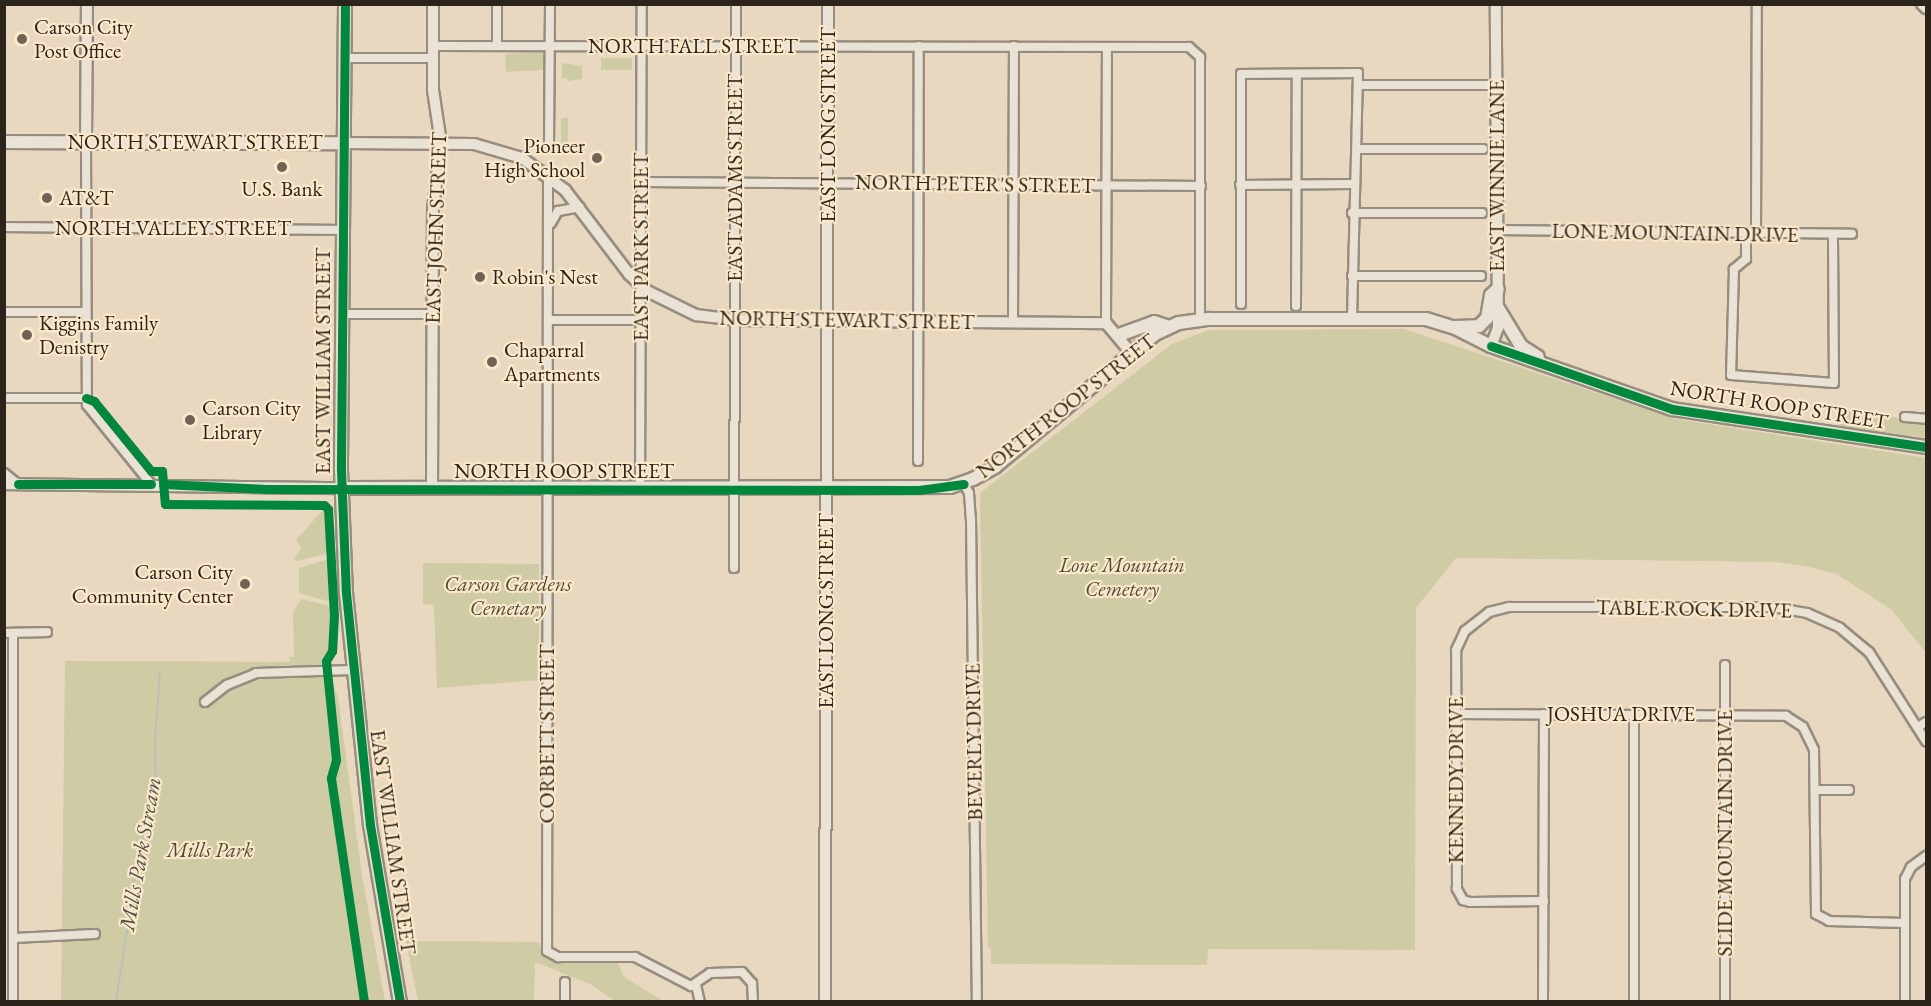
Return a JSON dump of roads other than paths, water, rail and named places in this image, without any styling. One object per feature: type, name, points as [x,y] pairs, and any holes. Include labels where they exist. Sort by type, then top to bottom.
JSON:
[{"type":"main road","name":"EAST WILLIAM STREET","points":[[345,4],[341,230],[341,488],[352,670],[370,825],[400,1002]]},
{"type":"main road","name":"NORTH STEWART STREET","points":[[4,141],[342,143]]},
{"type":"main road","points":[[1453,327],[1479,326],[1487,318],[1491,295],[1498,289]]},
{"type":"main road","points":[[1498,308],[1521,346],[1550,364]]},
{"type":"main road","name":"NORTH ROOP STREET","points":[[341,488],[919,490],[964,483],[988,472],[1131,353],[1169,327],[1200,320],[1426,319],[1453,327],[1491,346],[1550,364],[1672,409],[1926,447]]},
{"type":"main road","points":[[1119,335],[1154,322],[1161,321],[1169,327]]},
{"type":"street","points":[[87,4],[86,398],[114,440],[120,441],[151,484]]},
{"type":"street","name":"EAST JOHN STREET","points":[[432,489],[433,209],[441,143],[433,58],[433,4]]},
{"type":"street","points":[[497,4],[497,46]]},
{"type":"street","points":[[549,148],[550,4]]},
{"type":"street","name":"EAST PARK STREET","points":[[640,489],[642,4]]},
{"type":"street","name":"EAST ADAMS STREET","points":[[734,568],[736,4]]},
{"type":"street","name":"EAST LONG STREET","points":[[825,1002],[828,4]]},
{"type":"street","name":"EAST WINNIE LANE","points":[[1491,346],[1498,328],[1496,4]]},
{"type":"street","points":[[1756,234],[1757,4]]},
{"type":"street","points":[[1922,4],[1926,8]]},
{"type":"street","name":"NORTH FALL STREET","points":[[433,46],[1189,47],[1200,57],[1201,186]]},
{"type":"street","points":[[918,461],[919,46]]},
{"type":"street","points":[[1013,322],[1014,46]]},
{"type":"street","points":[[1107,47],[1106,322],[1119,335],[1131,353]]},
{"type":"street","points":[[344,58],[433,58]]},
{"type":"street","points":[[1241,304],[1241,74],[1358,73],[1357,149],[1352,184],[1352,318]]},
{"type":"street","points":[[1296,306],[1297,74]]},
{"type":"street","points":[[1358,85],[1496,85]]},
{"type":"street","name":"NORTH STEWART STREET","points":[[342,143],[441,143],[505,151],[548,174],[580,207],[640,285],[684,310],[734,320],[1106,322]]},
{"type":"street","points":[[1357,149],[1484,149]]},
{"type":"street","name":"CORBETT STREET","points":[[548,174],[550,229],[547,951],[558,957],[635,957],[686,986],[696,985]]},
{"type":"street","name":"NORTH PETER'S STREET","points":[[641,182],[1201,186]]},
{"type":"street","points":[[1240,185],[1352,184]]},
{"type":"street","points":[[1200,320],[1201,186]]},
{"type":"street","points":[[550,229],[558,211],[580,207]]},
{"type":"street","points":[[1352,213],[1482,213]]},
{"type":"street","name":"NORTH VALLEY STREET","points":[[4,227],[341,230]]},
{"type":"street","name":"LONE MOUNTAIN DRIVE","points":[[1497,230],[1852,234]]},
{"type":"street","points":[[1746,234],[1746,259],[1734,269],[1731,375],[1834,383],[1833,235]]},
{"type":"street","points":[[1352,276],[1481,276]]},
{"type":"street","points":[[4,312],[86,312]]},
{"type":"street","points":[[342,314],[432,314]]},
{"type":"street","points":[[549,320],[640,320]]},
{"type":"street","points":[[4,398],[86,398]]},
{"type":"street","points":[[1905,417],[1926,419]]},
{"type":"street","points":[[4,473],[18,484]]},
{"type":"street","name":"BEVERLY DRIVE","points":[[964,483],[969,493],[971,519],[977,1002]]},
{"type":"street","name":"NORTH ROOP STREET","points":[[4,484],[151,484],[252,489],[341,488]]},
{"type":"street","name":"KENNEDY DRIVE","points":[[1509,607],[1479,617],[1460,639],[1455,658],[1458,895],[1470,902],[1544,901]]},
{"type":"street","name":"TABLE ROCK DRIVE","points":[[1509,607],[1773,607],[1807,613],[1840,628],[1869,652],[1922,724],[1926,741]]},
{"type":"street","points":[[13,1002],[9,859],[9,633],[47,632]]},
{"type":"street","name":"SLIDE MOUNTAIN DRIVE","points":[[1725,665],[1725,1002]]},
{"type":"street","points":[[206,702],[227,685],[256,673],[352,670]]},
{"type":"street","name":"JOSHUA DRIVE","points":[[1456,714],[1786,716],[1803,727],[1813,744],[1815,790]]},
{"type":"street","points":[[1543,1002],[1544,714]]},
{"type":"street","points":[[1634,714],[1634,1002]]},
{"type":"street","points":[[1849,790],[1815,790],[1816,915],[1829,921],[1905,923]]},
{"type":"street","points":[[1905,1002],[1905,879],[1911,867],[1926,856]]},
{"type":"street","points":[[13,938],[95,934]]},
{"type":"street","points":[[700,1002],[696,985],[710,973],[742,972],[752,983],[753,1002]]},
{"type":"street","points":[[565,982],[565,1002]]},
{"type":"waterway","name":"Mills Park Stream","points":[[116,1002],[138,858],[156,792],[155,739],[160,671]]},
{"type":"place","name":"Carson City Post Office","points":[[22,39]]},
{"type":"place","name":"Pioneer High School","points":[[597,158]]},
{"type":"place","name":"U.S. Bank","points":[[282,167]]},
{"type":"place","name":"AT&T","points":[[47,198]]},
{"type":"place","name":"Robin's Nest","points":[[480,277]]},
{"type":"place","name":"Kiggins Family Denistry","points":[[27,335]]},
{"type":"place","name":"Chaparral Apartments","points":[[492,362]]},
{"type":"place","name":"Carson City Library","points":[[190,420]]},
{"type":"place","name":"Carson City Community Center","points":[[245,584]]},
{"type":"park label","name":"Lone Mountain Cemetery","points":[[1122,577]]},
{"type":"park label","name":"Carson Gardens Cemetary","points":[[508,596]]},
{"type":"park label","name":"Mills Park","points":[[210,850]]}]
